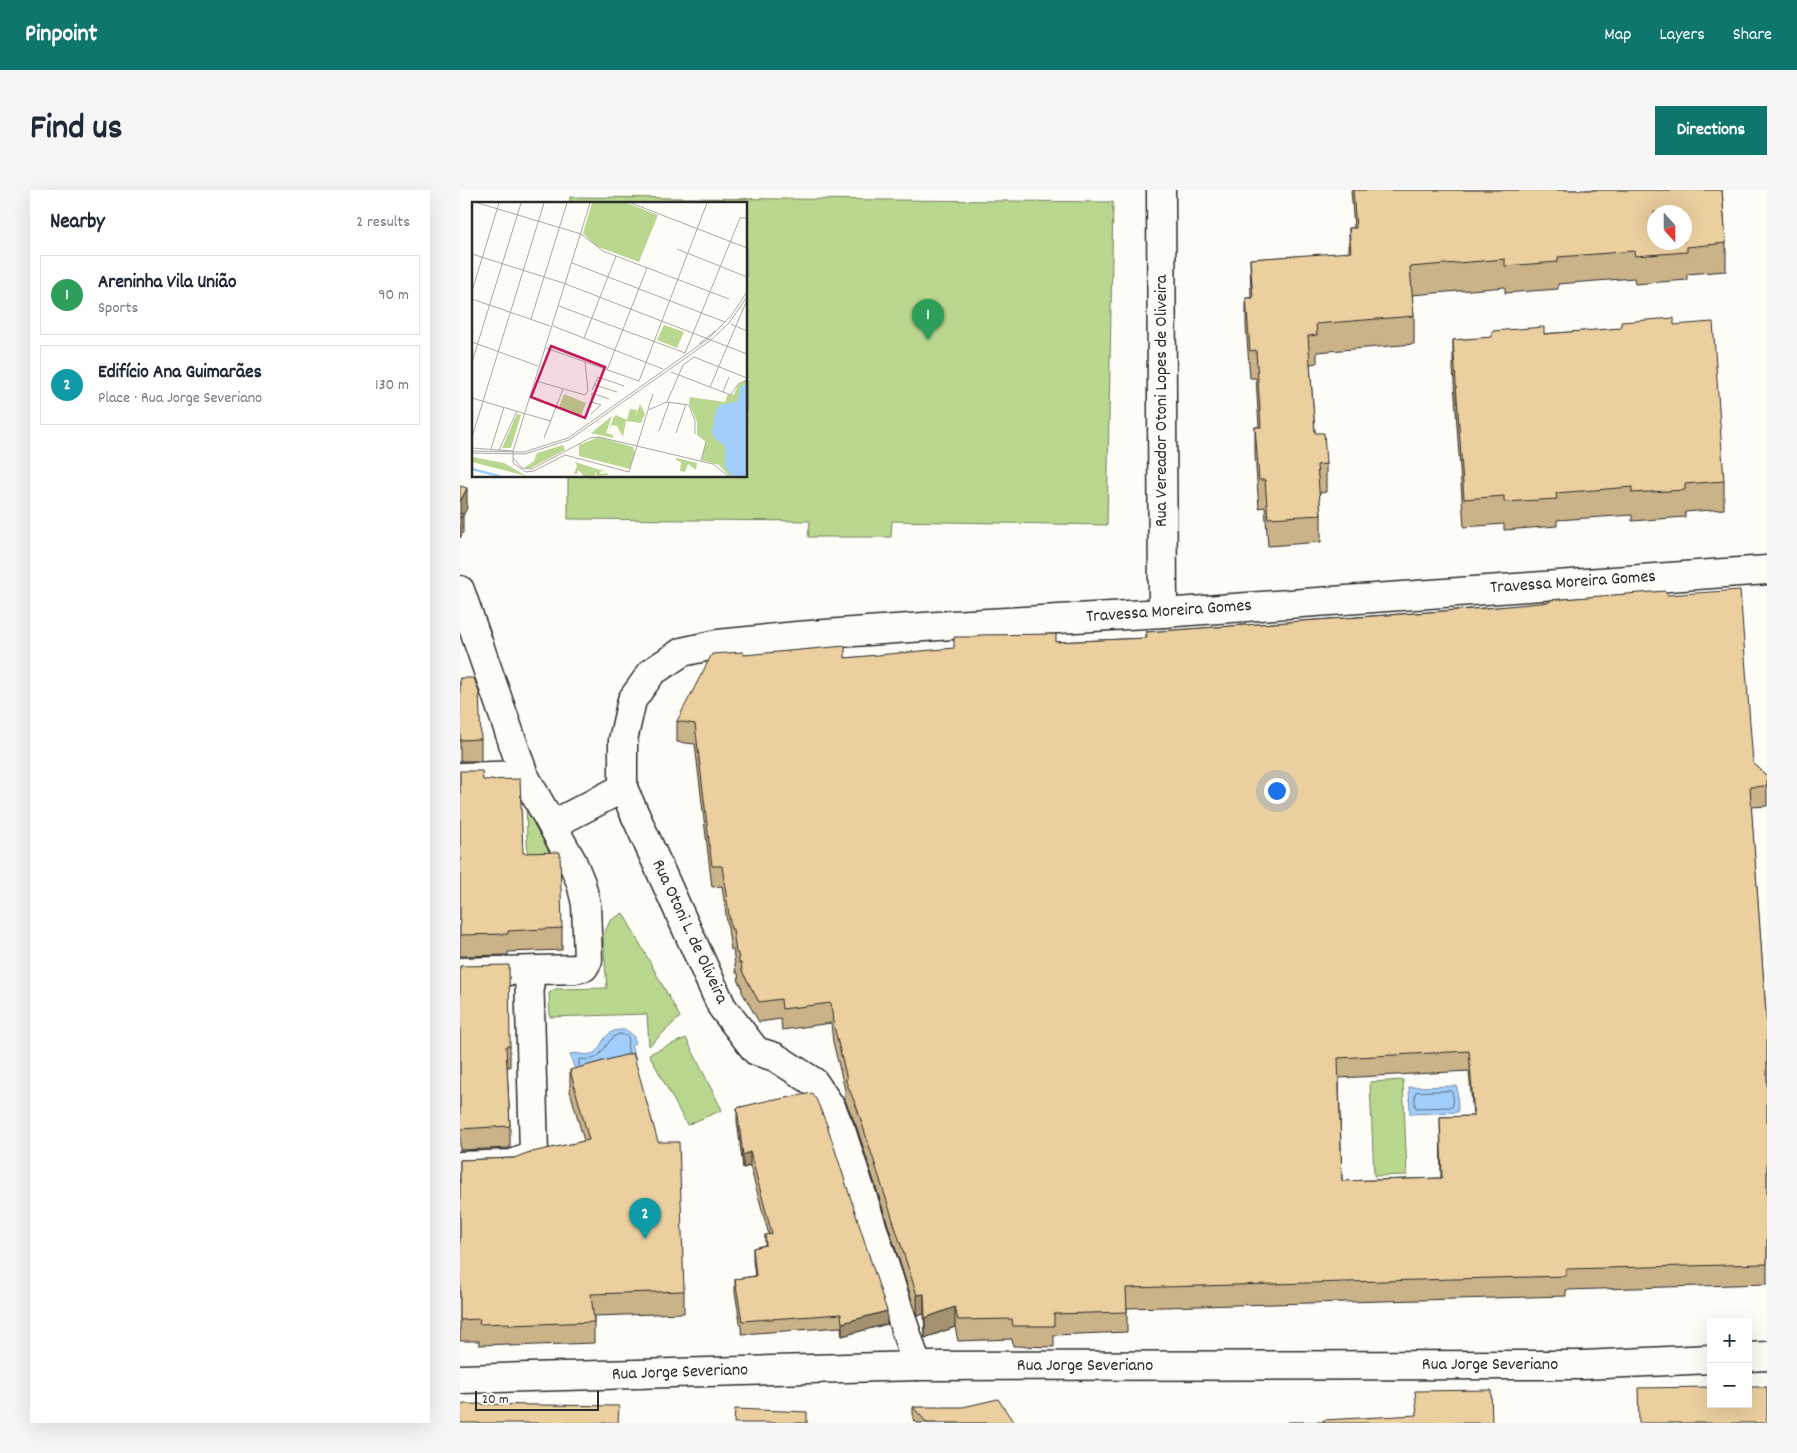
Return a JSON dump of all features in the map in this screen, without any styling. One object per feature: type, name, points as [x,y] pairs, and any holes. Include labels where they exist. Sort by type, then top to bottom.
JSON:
[{"type":"street","name":"Rua Vereador Otoni Lopes de Oliveira","points":[[1160,190],[1163,613]]},
{"type":"street","name":"Travessa Moreira Gomes","points":[[624,740],[632,700],[652,672],[682,652],[718,644],[797,636],[952,625],[1163,613],[1767,570]]},
{"type":"street","points":[[460,590],[524,775],[572,861],[581,883],[586,904],[588,960],[584,967],[576,969],[460,972]]},
{"type":"street","name":"Rua Otoni L. de Oliveira","points":[[624,740],[623,788],[722,1007],[756,1051],[775,1057],[814,1082],[831,1107],[842,1133],[917,1366]]},
{"type":"street","points":[[460,777],[524,775]]},
{"type":"street","points":[[552,825],[623,788]]},
{"type":"street","points":[[460,1166],[513,1164],[534,1153],[529,971]]},
{"type":"street","points":[[1752,1357],[1767,1356]]},
{"type":"street","name":"Rua Jorge Severiano","points":[[460,1379],[917,1366],[1584,1365],[1707,1359]]},
{"type":"green space","points":[[570,197],[1113,202],[1107,525],[892,521],[891,537],[808,537],[810,521],[568,519],[568,478],[748,478],[748,202],[570,202]]},
{"type":"green space","points":[[526,805],[548,850],[565,871],[528,873]]},
{"type":"green space","points":[[623,913],[680,1017],[649,1046],[647,1014],[550,1017],[549,993],[555,989],[607,988],[603,936],[610,921]]},
{"type":"green space","points":[[686,1038],[722,1110],[687,1125],[649,1054]]},
{"type":"green space","points":[[1403,1080],[1407,1175],[1374,1176],[1370,1082]]},
{"type":"water","points":[[625,1030],[631,1033],[636,1042],[631,1046],[637,1060],[577,1077],[570,1054],[591,1054],[598,1049],[611,1032]]},
{"type":"water","points":[[1457,1086],[1458,1112],[1410,1114],[1409,1087]]},
{"type":"building","points":[[1353,190],[1722,190],[1726,243],[1692,246],[1692,205],[1647,205],[1647,250],[1687,250],[1687,252],[1635,256],[1634,251],[1558,257],[1558,262],[1505,266],[1505,259],[1410,267],[1414,316],[1316,324],[1317,335],[1308,336],[1315,433],[1324,433],[1326,464],[1317,465],[1321,515],[1268,518],[1265,480],[1259,480],[1255,427],[1261,427],[1256,350],[1250,351],[1246,298],[1253,298],[1250,259],[1351,252],[1349,228],[1356,228]]},
{"type":"building","points":[[1674,318],[1674,325],[1713,322],[1724,481],[1685,484],[1685,490],[1632,493],[1632,487],[1556,493],[1557,499],[1504,502],[1504,496],[1464,499],[1453,340],[1492,337],[1492,331],[1544,327],[1544,334],[1621,328],[1621,322]]},
{"type":"building","points":[[460,486],[467,488],[460,502]]},
{"type":"building","points":[[1740,590],[1753,763],[1767,776],[1767,786],[1750,787],[1767,1028],[1767,1264],[1566,1269],[1566,1276],[1126,1288],[1127,1312],[1054,1314],[1054,1326],[1013,1326],[1012,1319],[958,1320],[955,1307],[925,1318],[924,1294],[917,1295],[857,1108],[845,1079],[847,1079],[833,1022],[831,1003],[782,1009],[781,999],[759,1002],[742,971],[741,963],[739,963],[733,929],[731,929],[722,866],[712,866],[695,724],[677,721],[712,654],[743,652],[744,655],[845,646],[845,658],[954,648],[954,637],[978,637],[978,635],[1056,634],[1056,642],[1147,638],[1146,632],[1487,608],[1550,602],[1550,600],[1665,591],[1667,595]],"holes":[[[1469,1051],[1474,1116],[1440,1117],[1442,1178],[1342,1181],[1338,1058]]]},
{"type":"building","points":[[460,678],[474,678],[479,692],[481,739],[460,740]]},
{"type":"building","points":[[460,771],[482,771],[483,780],[520,779],[523,853],[560,852],[562,928],[508,931],[508,934],[460,935]]},
{"type":"building","points":[[509,965],[510,1046],[506,1046],[510,1126],[460,1129],[460,966]]},
{"type":"building","points":[[633,1053],[658,1142],[679,1142],[684,1291],[591,1294],[594,1322],[509,1325],[509,1323],[479,1324],[480,1319],[460,1320],[460,1160],[514,1158],[527,1153],[589,1140],[570,1070]]},
{"type":"building","points":[[812,1093],[827,1125],[887,1311],[842,1323],[841,1314],[742,1321],[735,1279],[756,1276],[753,1248],[766,1245],[765,1235],[772,1234],[750,1152],[743,1155],[737,1108],[774,1099]]},
{"type":"building","points":[[1707,1387],[1707,1408],[1752,1408],[1752,1387],[1767,1387],[1767,1423],[1639,1423],[1638,1388]]},
{"type":"building","points":[[1491,1390],[1492,1423],[1288,1423],[1417,1415],[1415,1391]]},
{"type":"building","points":[[998,1399],[1014,1423],[927,1423],[913,1407],[963,1407]]},
{"type":"building","points":[[463,1404],[619,1406],[618,1423],[460,1423],[460,1408]]},
{"type":"building","points":[[735,1409],[807,1412],[807,1423],[734,1423]]},
{"type":"place","name":"Areninha Vila União","points":[[928,340]]},
{"type":"place","name":"Edifício Ana Guimarães","points":[[645,1239]]}]
